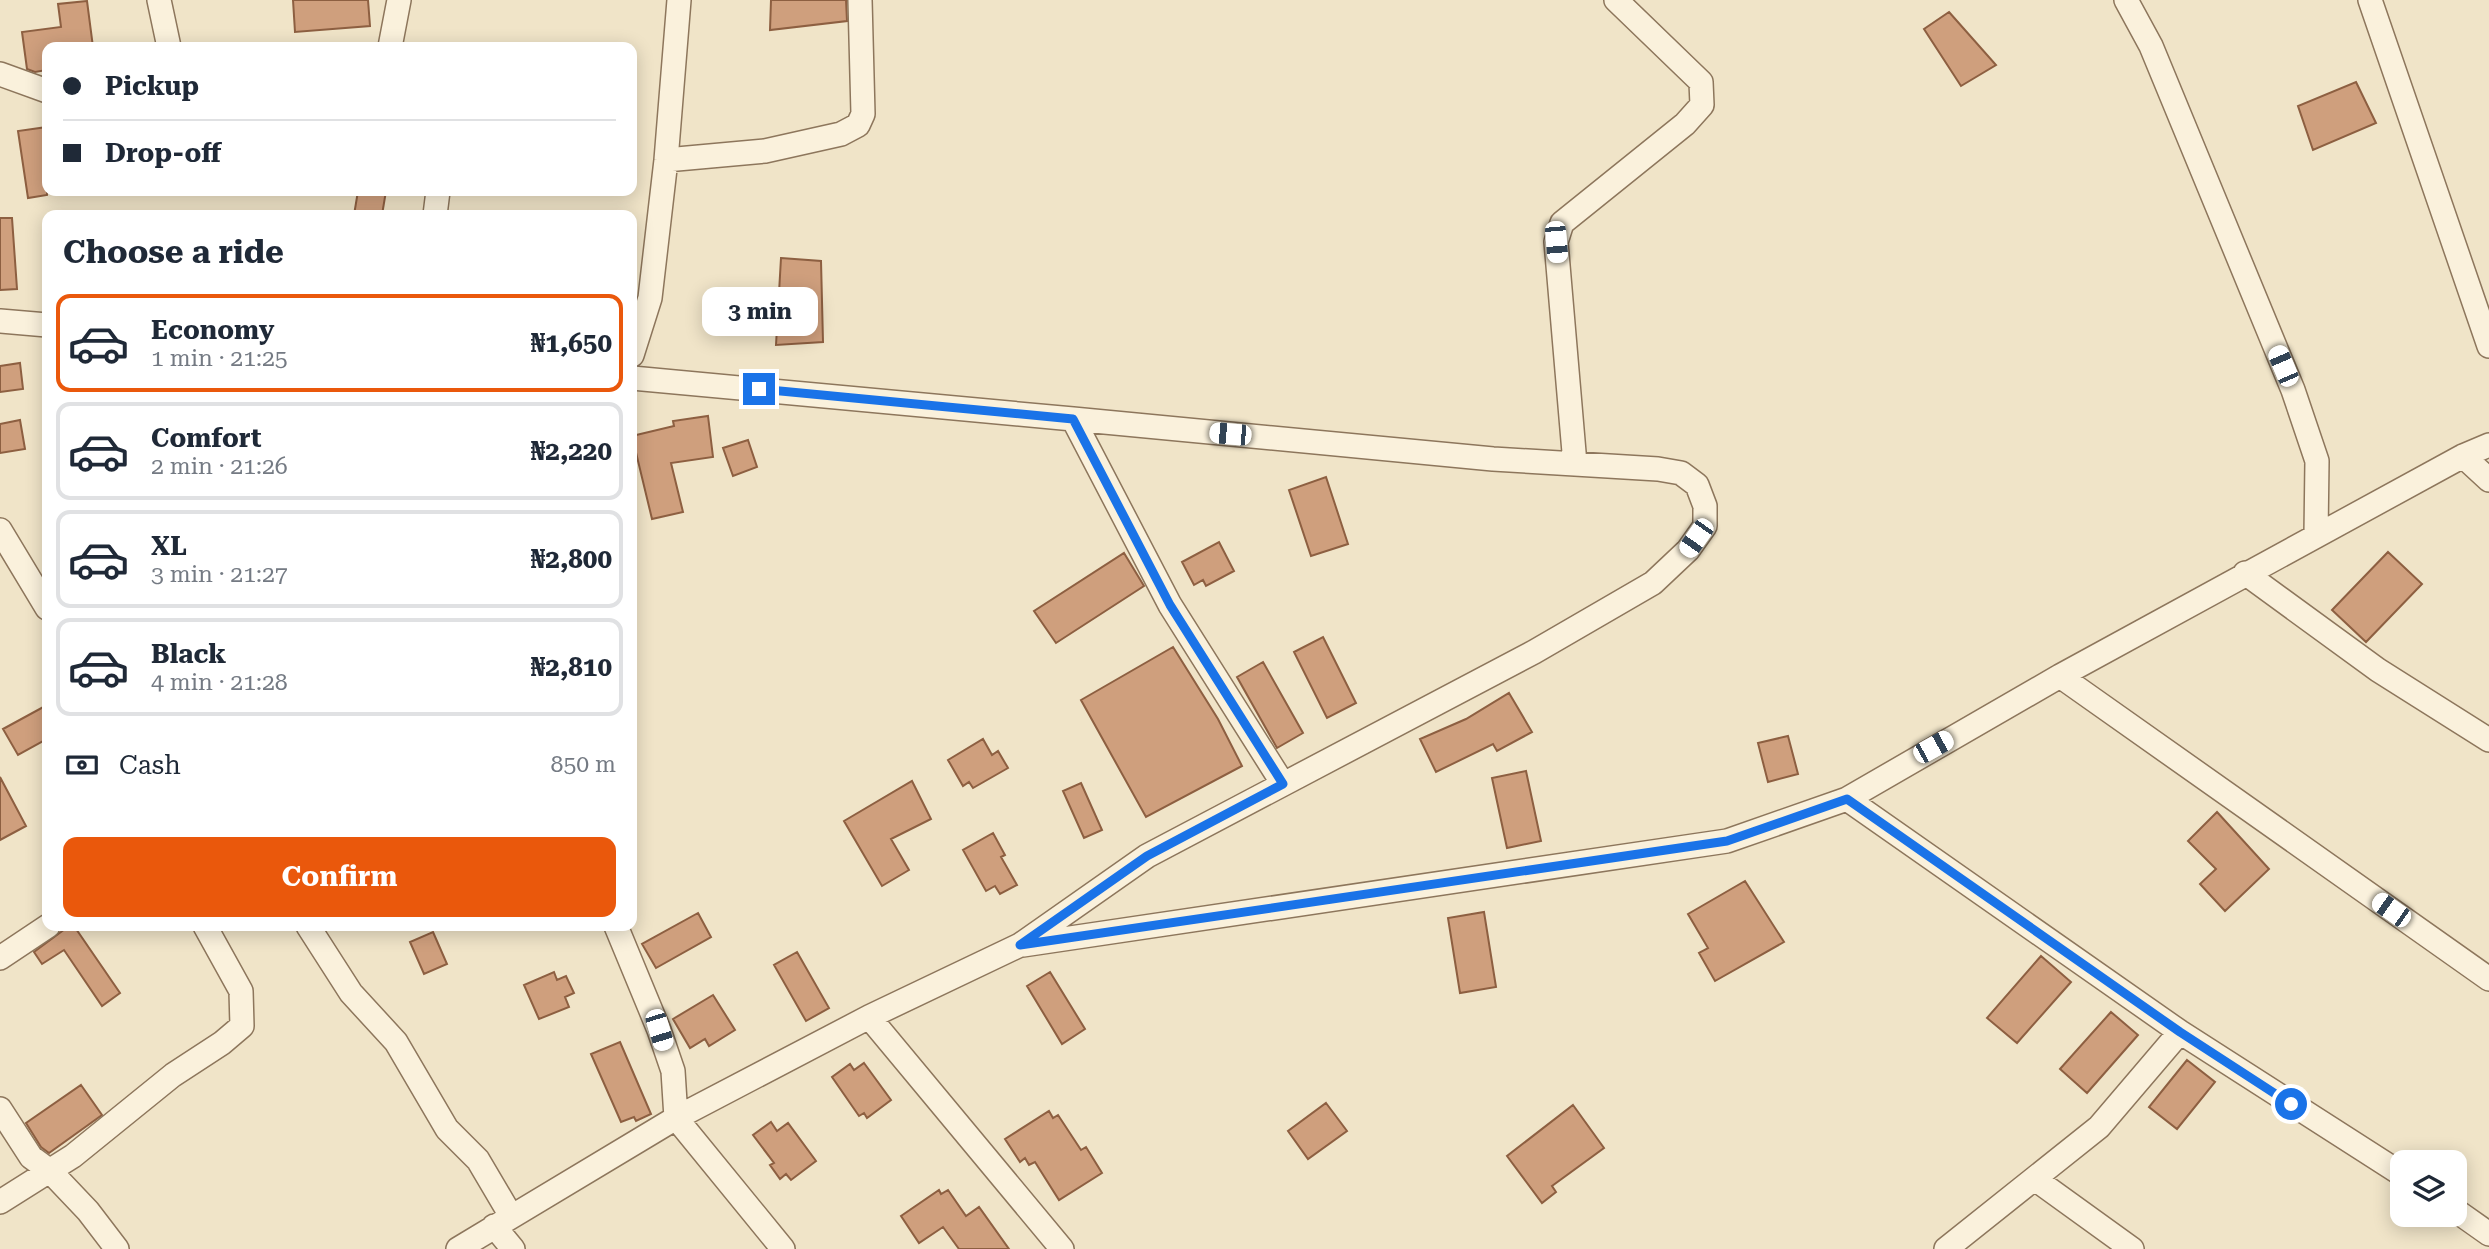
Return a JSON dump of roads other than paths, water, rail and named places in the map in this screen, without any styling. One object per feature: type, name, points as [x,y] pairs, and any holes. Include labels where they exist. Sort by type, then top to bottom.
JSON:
[{"type":"street","points":[[159,0],[168,42]]},
{"type":"street","points":[[391,42],[399,0]]},
{"type":"street","points":[[637,339],[650,298],[666,160],[679,0]]},
{"type":"street","points":[[666,160],[765,151],[851,130],[863,114],[860,0]]},
{"type":"street","points":[[1575,464],[1556,242],[1562,223],[1685,124],[1702,105],[1701,82],[1616,0]]},
{"type":"street","points":[[2126,0],[2151,46],[2293,390],[2317,461],[2316,535]]},
{"type":"street","points":[[2370,0],[2489,346]]},
{"type":"street","points":[[0,74],[42,89]]},
{"type":"street","points":[[0,321],[42,325]]},
{"type":"street","points":[[458,1249],[676,1118],[869,1017],[1020,945],[1147,856],[1534,652],[1653,583],[1688,550],[1705,526],[1705,506],[1697,485],[1681,473],[1658,469],[1493,459],[637,378]]},
{"type":"street","points":[[1073,419],[1170,605],[1283,784]]},
{"type":"street","points":[[1020,945],[1727,841],[1847,799],[2245,573],[2463,456],[2489,445]]},
{"type":"street","points":[[2463,456],[2489,480]]},
{"type":"street","points":[[0,530],[42,600]]},
{"type":"street","points":[[2245,573],[2378,670],[2489,740]]},
{"type":"street","points":[[2060,676],[2489,979]]},
{"type":"street","points":[[1847,799],[2180,1032],[2390,1167]]},
{"type":"street","points":[[0,958],[42,930]]},
{"type":"street","points":[[0,1202],[50,1171],[112,1126],[173,1076],[242,1026],[241,990],[208,931]]},
{"type":"street","points":[[311,931],[351,993],[396,1042],[447,1129],[478,1160],[513,1249]]},
{"type":"street","points":[[618,931],[673,1071],[676,1118],[783,1249]]},
{"type":"street","points":[[869,1017],[1062,1249]]},
{"type":"street","points":[[1946,1249],[2099,1127],[2180,1032]]},
{"type":"street","points":[[0,1110],[31,1157],[50,1171],[88,1211],[117,1249]]},
{"type":"street","points":[[2035,1179],[2132,1249]]},
{"type":"street","points":[[2467,1218],[2489,1234]]}]
